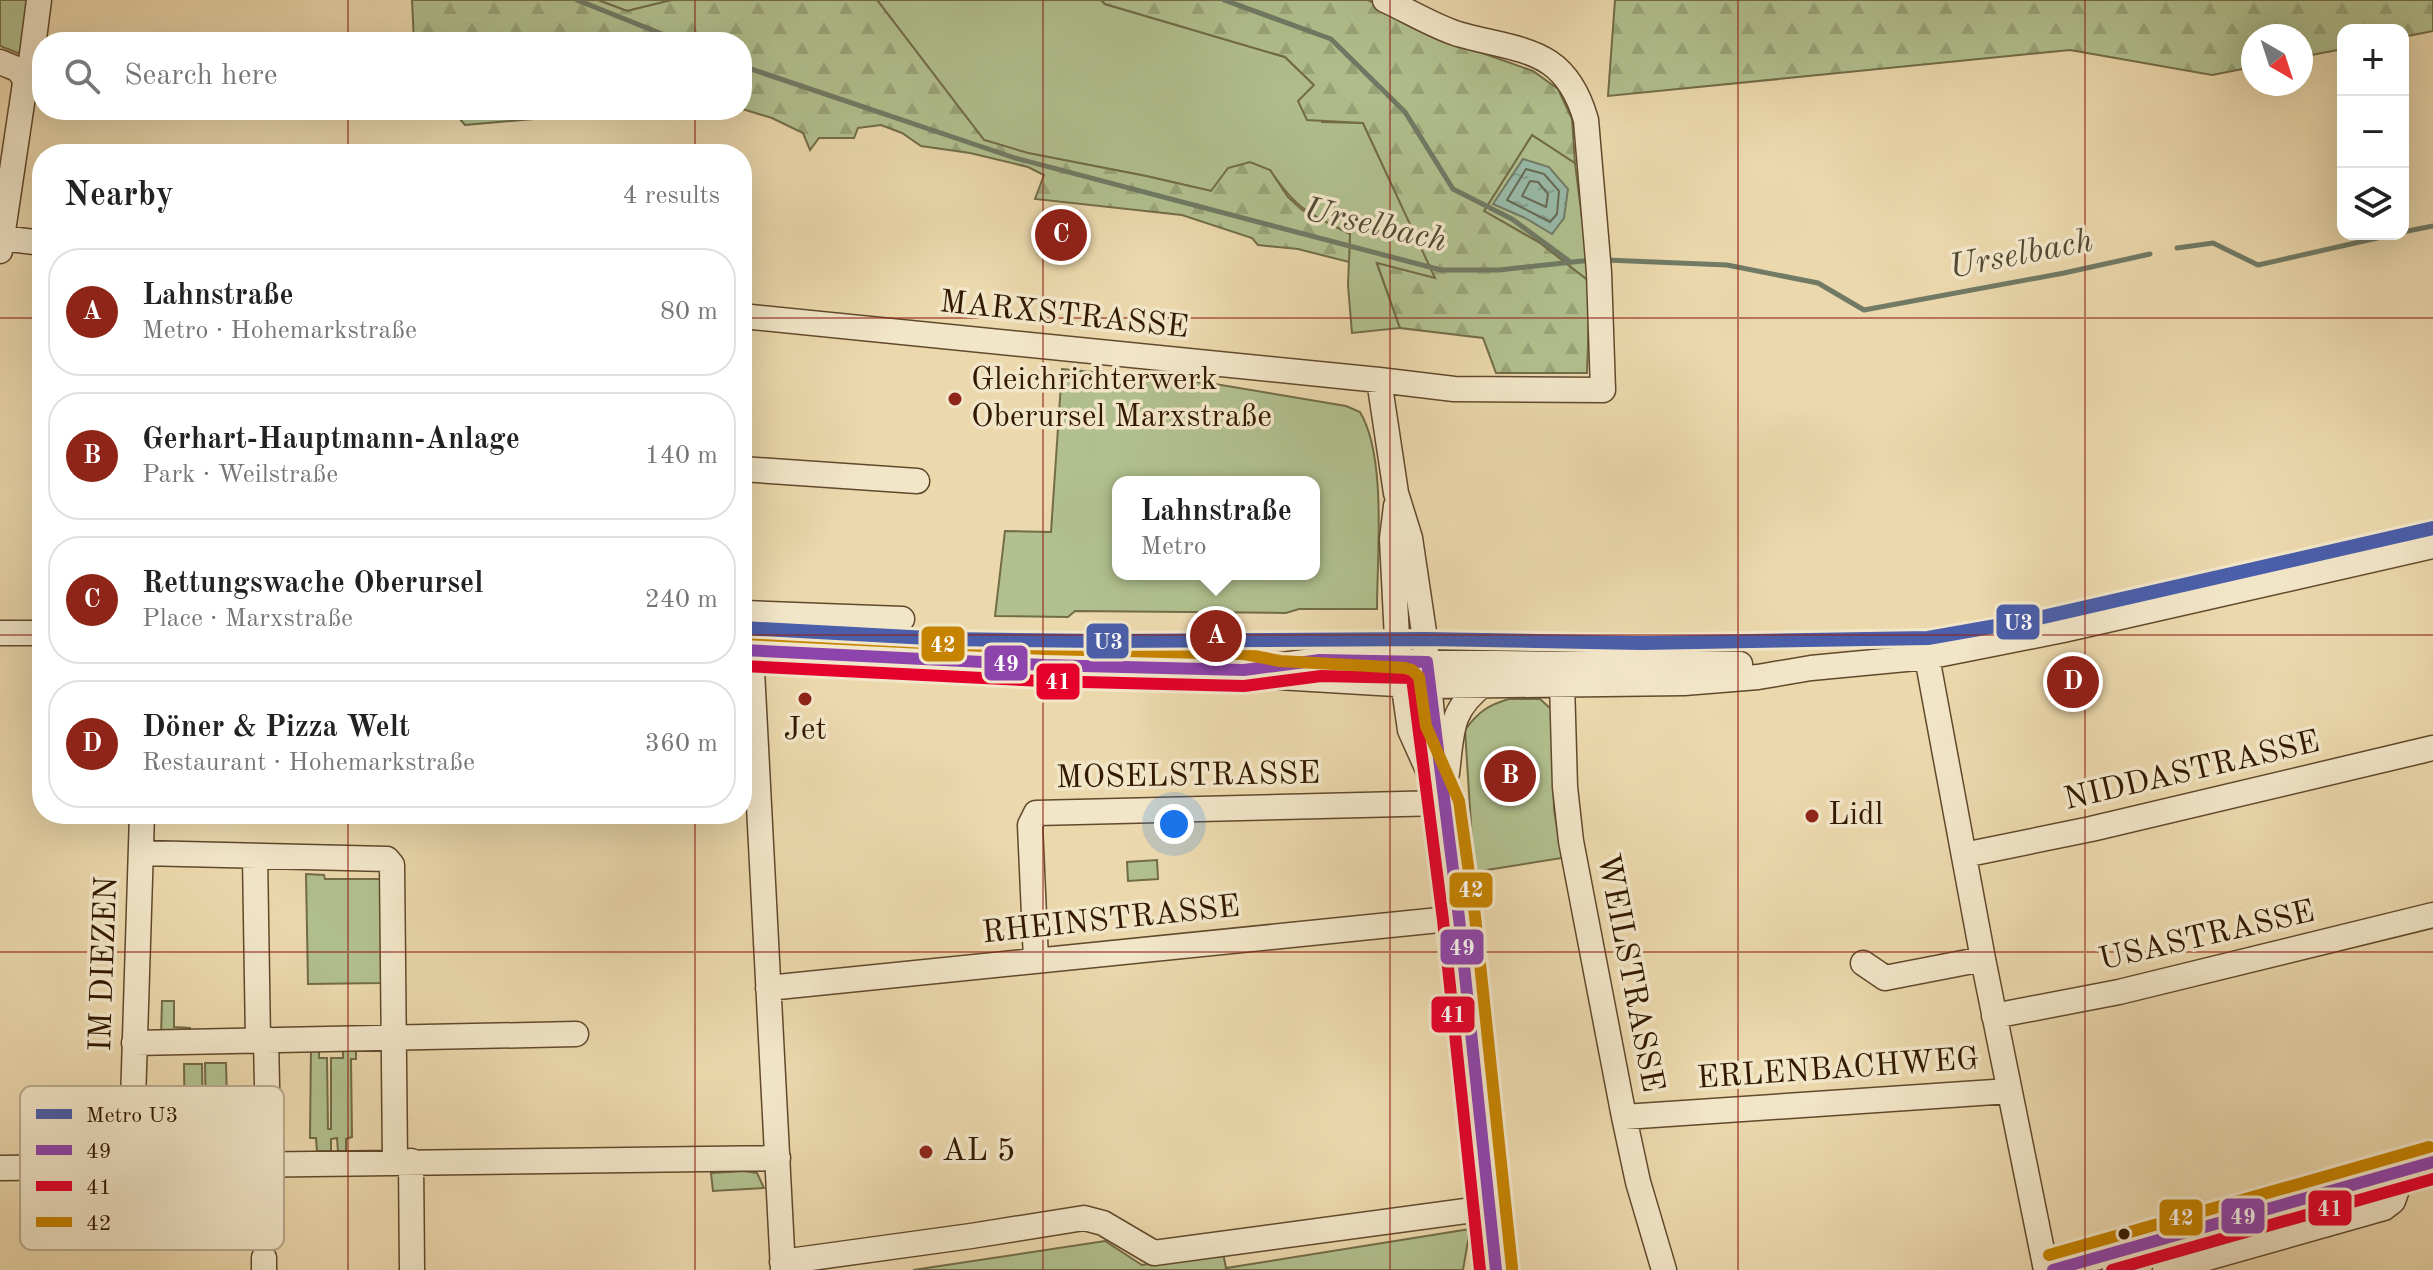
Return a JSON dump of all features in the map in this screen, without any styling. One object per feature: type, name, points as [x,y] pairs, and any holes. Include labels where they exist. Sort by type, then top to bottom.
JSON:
[{"type":"street","points":[[35,32],[39,0]]},
{"type":"street","name":"MARXSTRASSE","points":[[752,317],[1454,389],[1603,390],[1598,263],[1586,120],[1580,98],[1569,78],[1549,60],[1527,51],[1455,33],[1385,0]]},
{"type":"street","points":[[23,76],[32,54]]},
{"type":"street","points":[[0,62],[17,69],[25,83],[1,245],[32,243]]},
{"type":"street","points":[[1379,380],[1396,493],[1410,538],[1415,674],[1410,730],[1443,803]]},
{"type":"street","points":[[752,470],[917,481]]},
{"type":"street","points":[[752,651],[1044,665],[1244,670],[1320,660],[1484,684],[1684,683],[1927,657],[2433,549]]},
{"type":"street","points":[[752,611],[902,619]]},
{"type":"street","points":[[0,633],[32,633]]},
{"type":"street","points":[[1927,657],[1994,1016],[2046,1270]]},
{"type":"street","points":[[1244,670],[1278,677],[1758,664],[1811,668]]},
{"type":"street","name":"WEILSTRASSE","points":[[1562,683],[1565,787],[1571,841],[1638,1182],[1664,1270]]},
{"type":"street","points":[[1484,684],[1468,696],[1453,722],[1443,803],[1459,918],[1496,1270]]},
{"type":"street","points":[[752,731],[782,1266],[1084,1218],[1103,1223],[1154,1253],[1473,1210]]},
{"type":"street","name":"NIDDASTRASSE","points":[[1964,855],[2433,748]]},
{"type":"street","name":"MOSELSTRASSE","points":[[1036,960],[1030,825],[1036,813],[1443,803]]},
{"type":"street","name":"IM DIEZEN","points":[[133,1086],[142,824]]},
{"type":"street","points":[[141,853],[387,859],[392,865],[395,1037],[412,1270]]},
{"type":"street","points":[[255,856],[265,1086]]},
{"type":"street","name":"USASTRASSE","points":[[1994,1016],[2119,992],[2433,915]]},
{"type":"street","name":"RHEINSTRASSE","points":[[768,988],[1459,918]]},
{"type":"street","points":[[1863,963],[1885,978],[1983,959]]},
{"type":"street","points":[[134,1043],[576,1034]]},
{"type":"street","name":"ERLENBACHWEG","points":[[1624,1117],[2009,1091]]},
{"type":"street","points":[[284,1163],[778,1158]]},
{"type":"street","points":[[2053,1270],[2433,1162]]},
{"type":"street","points":[[0,1168],[20,1168]]},
{"type":"street","points":[[2165,1270],[2384,1208],[2393,1201],[2404,1170]]},
{"type":"green space","points":[[0,0],[29,0],[23,55],[0,46]]},
{"type":"green space","points":[[412,0],[598,0],[627,11],[672,0],[877,0],[984,140],[1028,153],[1211,191],[1228,168],[1250,162],[1270,170],[1288,197],[1302,210],[1350,234],[1349,262],[1298,249],[1258,245],[1252,238],[1182,215],[1035,199],[1044,175],[1028,167],[970,153],[921,146],[902,133],[881,125],[858,128],[854,138],[819,138],[810,150],[803,133],[752,112],[752,32],[414,32]]},
{"type":"green space","points":[[598,0],[672,0],[627,11]]},
{"type":"green space","points":[[877,0],[1101,0],[1105,4],[1285,57],[1314,85],[1322,122],[1363,123],[1436,279],[1377,264],[1400,328],[1352,333],[1348,285],[1350,234],[1304,209],[1270,170],[1211,191],[1027,153],[984,140]]},
{"type":"green space","points":[[1101,0],[1368,0],[1454,43],[1533,71],[1558,89],[1572,119],[1575,163],[1532,135],[1484,211],[1540,243],[1590,282],[1587,373],[1496,373],[1483,338],[1400,328],[1377,263],[1435,278],[1363,123],[1307,120],[1298,101],[1314,85],[1285,57],[1105,4]]},
{"type":"green space","points":[[1615,0],[2433,0],[2433,31],[2409,36],[2409,24],[2337,24],[2337,50],[2313,55],[2313,24],[2241,24],[2241,69],[2212,75],[2070,50],[1608,96]]},
{"type":"green space","points":[[461,120],[522,120],[465,125]]},
{"type":"green space","points":[[1532,135],[1575,163],[1590,282],[1540,243],[1484,211]]},
{"type":"green space","points":[[1062,369],[1215,384],[1346,406],[1360,412],[1374,454],[1379,508],[1377,609],[1299,609],[1286,613],[1075,611],[1068,617],[995,616],[1005,531],[1051,532]]},
{"type":"green space","points":[[1509,699],[1540,699],[1552,710],[1554,809],[1562,858],[1474,872],[1465,730],[1484,710]]},
{"type":"green space","points":[[1157,860],[1158,879],[1128,881],[1127,862]]},
{"type":"green space","points":[[306,874],[324,875],[325,879],[381,879],[381,983],[308,984]]},
{"type":"green space","points":[[1474,957],[1492,1085],[1489,1085]]},
{"type":"green space","points":[[162,1001],[174,1001],[174,1027],[190,1028],[190,1036],[161,1036]]},
{"type":"green space","points":[[311,1045],[319,1046],[319,1058],[327,1058],[328,1129],[331,1129],[331,1058],[343,1058],[343,1046],[356,1045],[356,1059],[351,1059],[352,1137],[346,1139],[346,1151],[338,1151],[337,1138],[331,1139],[331,1151],[317,1151],[316,1138],[310,1138]]},
{"type":"green space","points":[[205,1063],[226,1063],[227,1086],[205,1086]]},
{"type":"green space","points":[[184,1064],[202,1064],[202,1086],[184,1086]]},
{"type":"green space","points":[[1491,1106],[1494,1106],[1505,1190],[1501,1190]]},
{"type":"green space","points":[[711,1173],[757,1173],[764,1188],[713,1191]]},
{"type":"green space","points":[[1470,1229],[1463,1270],[913,1270],[1105,1241],[1142,1265],[1223,1253],[1226,1268]]},
{"type":"water","points":[[1523,159],[1549,167],[1568,189],[1564,218],[1552,234],[1493,204]]},
{"type":"waterway","name":"Urselbach","points":[[577,0],[657,32]]},
{"type":"waterway","points":[[1224,0],[1331,39],[1405,112],[1453,189],[1512,219],[1569,261]]},
{"type":"waterway","name":"Urselbach","points":[[752,69],[1015,158],[1441,270],[1499,270],[1592,260]]},
{"type":"waterway","name":"Urselbach","points":[[2409,231],[2433,226]]},
{"type":"waterway","name":"Urselbach","points":[[2177,248],[2213,243],[2258,265],[2368,240]]},
{"type":"waterway","name":"Urselbach","points":[[1606,260],[1727,265],[1818,283],[1864,310],[2150,254]]},
{"type":"metro line","name":"U3","points":[[752,629],[947,639],[1103,641],[1425,639],[1641,643],[1928,638],[2030,620],[2433,528]]},
{"type":"transit line","name":"42","points":[[752,634],[1045,649],[1244,654],[1280,661],[1412,670],[1419,677],[1426,726],[1459,801],[1475,916],[1512,1268]]},
{"type":"transit line","name":"49","points":[[752,650],[1044,665],[1244,670],[1320,660],[1427,662],[1459,918],[1496,1270]]},
{"type":"transit line","name":"41","points":[[752,666],[1043,681],[1244,686],[1321,676],[1412,678],[1443,920],[1480,1270]]},
{"type":"transit line","name":"42","points":[[2049,1255],[2429,1147]]},
{"type":"transit line","name":"49","points":[[2053,1270],[2433,1162]]},
{"type":"transit line","name":"41","points":[[2112,1270],[2433,1179]]},
{"type":"place","name":"Rettungswache Oberursel","points":[[1061,235]]},
{"type":"place","name":"Gleichrichterwerk Oberursel Marxstraße","points":[[955,399]]},
{"type":"place","name":"Lahnstraße","points":[[1216,636]]},
{"type":"place","name":"Döner & Pizza Welt","points":[[2073,682]]},
{"type":"place","name":"Jet","points":[[805,699]]},
{"type":"place","name":"Gerhart-Hauptmann-Anlage","points":[[1510,776]]},
{"type":"place","name":"Lidl","points":[[1812,816]]},
{"type":"place","name":"AL 5","points":[[926,1152]]}]
